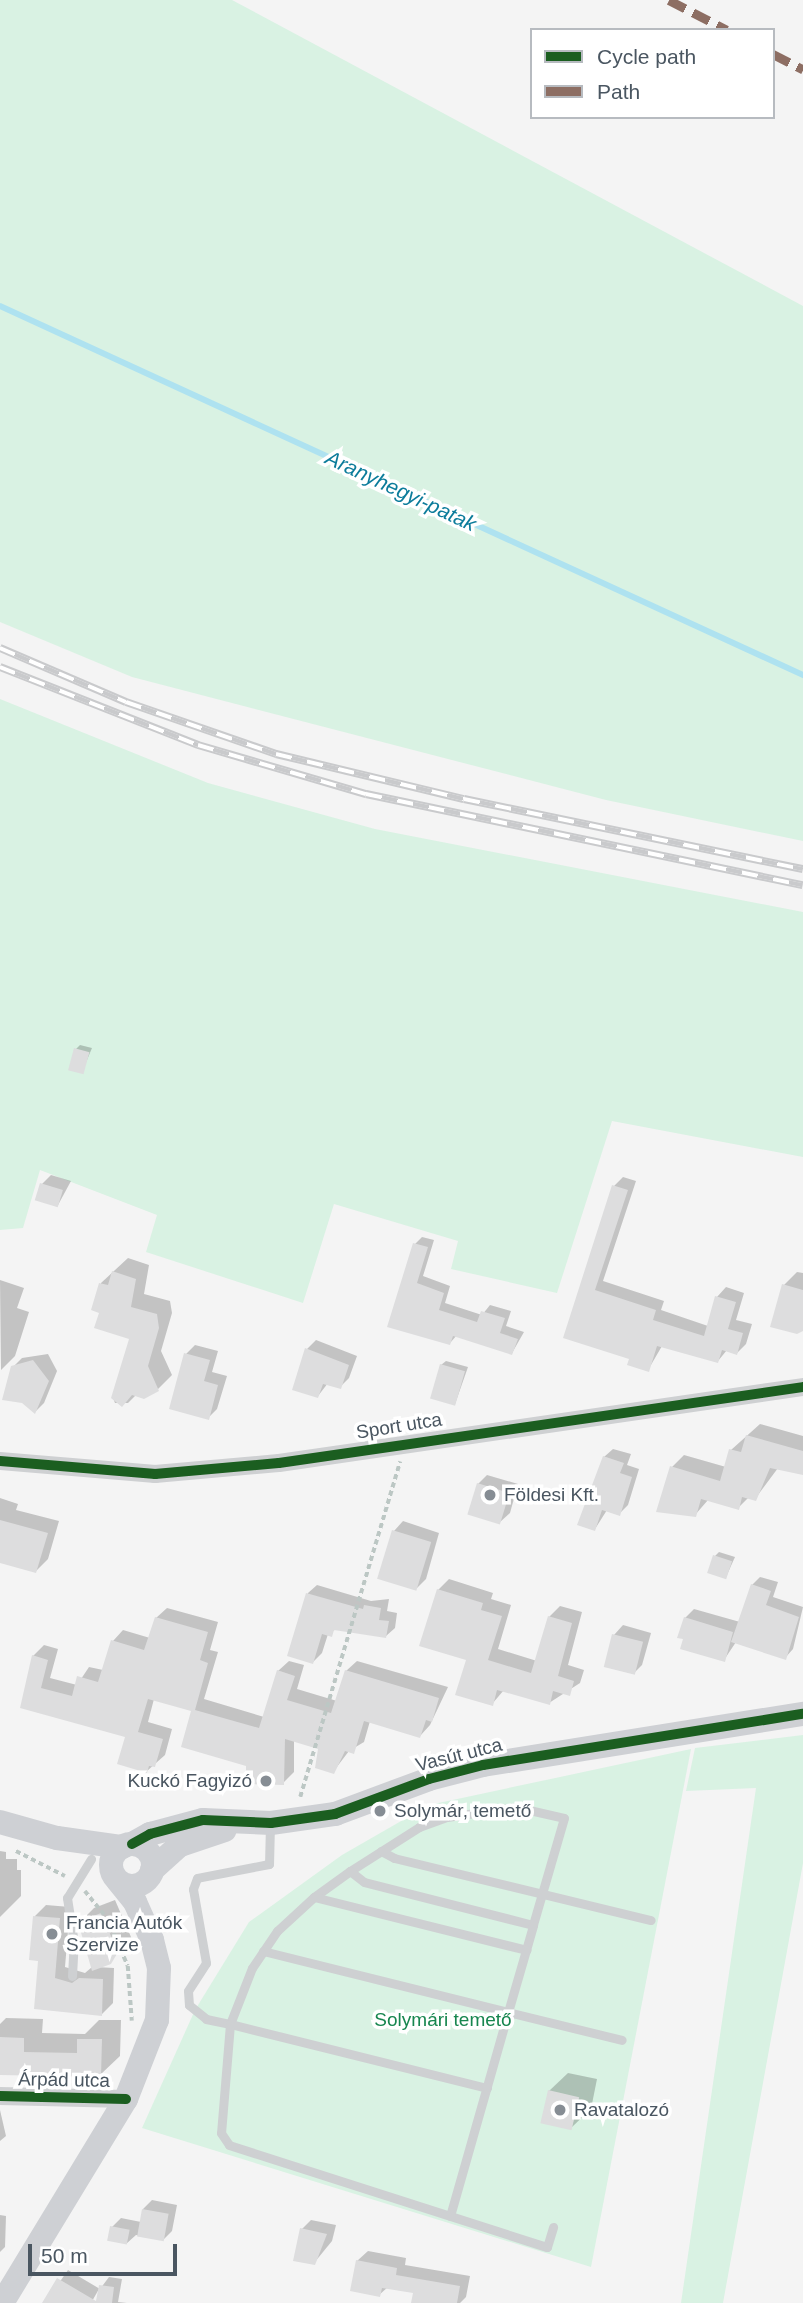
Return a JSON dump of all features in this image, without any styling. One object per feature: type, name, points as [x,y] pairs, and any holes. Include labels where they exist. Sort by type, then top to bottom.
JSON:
[{"type":"main road","name":"Vasút utca","points":[[150,1875],[180,1845],[210,1833],[335,1814],[457,1770],[803,1714]]},
{"type":"main road","name":"Vasút utca","points":[[127,1845],[150,1834],[203,1820],[265,1823]]},
{"type":"main road","points":[[0,1822],[57,1838],[127,1845],[148,1852],[152,1940]]},
{"type":"main road","points":[[57,1838],[129,1886],[150,1875]]},
{"type":"main road","points":[[2,2303],[126,2099],[160,2003],[159,1968],[152,1940],[135,1902],[116,1878],[114,1853],[127,1845]]},
{"type":"street","name":"Sport utca","points":[[0,1461],[155,1474],[279,1463],[402,1443],[803,1387]]},
{"type":"street","name":"Árpád utca","points":[[0,2096],[126,2099]]},
{"type":"lane","points":[[450,2216],[564,1818],[516,1807],[486,1809],[419,1827],[349,1871],[314,1897],[263,1951],[230,2024],[221,2133],[229,2145],[450,2216],[547,2247],[553,2227]]},
{"type":"lane","points":[[265,1823],[269,1864],[207,1872],[197,1878],[194,1889],[205,1963],[188,1991],[189,2005],[206,2019],[487,2088]]},
{"type":"lane","points":[[381,1850],[394,1858],[651,1920]]},
{"type":"lane","points":[[72,1976],[74,1943],[67,1898],[91,1859]]},
{"type":"lane","points":[[349,1871],[364,1882],[533,1925]]},
{"type":"lane","points":[[314,1897],[526,1950]]},
{"type":"lane","points":[[263,1951],[622,2040]]},
{"type":"path","points":[[300,1802],[361,1582],[403,1451],[402,1443]]},
{"type":"path","points":[[9,1849],[74,1883],[102,1911],[122,1950],[131,1982],[131,2030]]},
{"type":"green space","points":[[0,0],[232,0],[803,306],[803,841],[606,800],[132,677],[0,622]]},
{"type":"green space","points":[[0,699],[208,783],[375,829],[803,912],[803,1157],[612,1121],[557,1293],[451,1269],[458,1241],[334,1204],[303,1303],[146,1252],[157,1215],[40,1170],[23,1228],[0,1230]]},
{"type":"green space","points":[[803,1735],[803,1863],[723,2303],[681,2303],[756,1788],[686,1791],[695,1748]]},
{"type":"green space","name":"Solymári temető","points":[[691,1749],[591,2267],[142,2128],[195,2010],[249,1922],[342,1855],[429,1805]]},
{"type":"building","points":[[74,1048],[89,1052],[84,1074],[68,1070]]},
{"type":"building","points":[[40,1183],[63,1190],[58,1207],[35,1200]]},
{"type":"building","points":[[612,1185],[628,1190],[595,1290],[656,1310],[653,1320],[704,1336],[715,1296],[736,1302],[728,1329],[743,1333],[737,1355],[722,1350],[718,1363],[657,1346],[649,1372],[627,1365],[629,1359],[563,1338]]},
{"type":"building","points":[[413,1243],[428,1247],[417,1283],[444,1293],[439,1310],[477,1322],[481,1311],[505,1318],[500,1333],[518,1339],[512,1355],[453,1336],[450,1345],[387,1327]]},
{"type":"building","points":[[112,1271],[136,1279],[131,1307],[157,1314],[159,1328],[148,1366],[159,1391],[144,1399],[132,1395],[122,1407],[111,1398],[129,1339],[94,1328],[99,1313],[91,1310],[99,1283],[108,1285]]},
{"type":"building","points":[[782,1284],[803,1290],[803,1331],[797,1334],[770,1327]]},
{"type":"building","points":[[305,1348],[349,1365],[341,1389],[323,1384],[318,1398],[292,1390]]},
{"type":"building","points":[[184,1353],[210,1360],[204,1381],[218,1385],[209,1420],[169,1409]]},
{"type":"building","points":[[33,1360],[49,1381],[35,1414],[22,1403],[2,1400],[11,1366]]},
{"type":"building","points":[[440,1364],[465,1371],[455,1406],[430,1399]]},
{"type":"building","points":[[746,1435],[803,1451],[803,1475],[770,1468],[756,1501],[742,1497],[739,1510],[701,1499],[696,1517],[656,1512],[670,1466],[720,1481],[729,1449],[741,1452]]},
{"type":"building","points":[[603,1456],[624,1463],[620,1473],[632,1477],[620,1516],[602,1510],[595,1531],[577,1525]]},
{"type":"building","points":[[477,1483],[510,1493],[500,1524],[467,1515]]},
{"type":"building","points":[[0,1520],[48,1533],[36,1573],[0,1563]]},
{"type":"building","points":[[392,1530],[431,1542],[416,1591],[377,1579]]},
{"type":"building","points":[[713,1555],[732,1561],[726,1579],[707,1573]]},
{"type":"building","points":[[751,1584],[771,1591],[766,1605],[799,1617],[786,1660],[731,1642]]},
{"type":"building","points":[[437,1589],[483,1603],[481,1610],[502,1616],[488,1660],[531,1673],[548,1616],[572,1623],[558,1676],[574,1681],[570,1696],[553,1691],[550,1705],[497,1690],[493,1706],[455,1695],[466,1660],[419,1646]]},
{"type":"building","points":[[306,1593],[363,1609],[364,1605],[381,1608],[379,1620],[389,1621],[386,1638],[334,1630],[332,1637],[322,1634],[313,1664],[287,1656]]},
{"type":"building","points":[[155,1617],[208,1632],[200,1660],[208,1663],[195,1710],[259,1728],[277,1670],[295,1676],[287,1700],[331,1713],[345,1670],[439,1698],[432,1722],[426,1720],[420,1738],[364,1721],[354,1754],[345,1751],[334,1774],[315,1768],[318,1749],[285,1739],[284,1785],[246,1784],[246,1766],[181,1747],[191,1711],[148,1699],[138,1732],[163,1739],[155,1767],[149,1766],[147,1773],[117,1764],[125,1737],[20,1708],[32,1655],[48,1660],[41,1688],[72,1696],[77,1676],[98,1682],[111,1640],[144,1650]]},
{"type":"building","points":[[684,1617],[733,1632],[725,1662],[680,1649],[683,1639],[677,1638]]},
{"type":"building","points":[[612,1634],[643,1642],[635,1675],[604,1667]]},
{"type":"building","points":[[101,1913],[118,1952],[111,1964],[92,1971],[78,1922]]},
{"type":"building","points":[[33,1916],[60,1918],[55,1978],[72,1983],[79,1978],[103,1979],[102,2016],[34,2009],[38,1961],[29,1960]]},
{"type":"building","points":[[0,2037],[24,2038],[24,2052],[77,2053],[77,2039],[102,2039],[101,2077],[0,2075]]},
{"type":"building","name":"Ravatalozó","points":[[548,2090],[579,2097],[572,2130],[540,2123]]},
{"type":"building","points":[[142,2209],[169,2214],[164,2241],[137,2237]]},
{"type":"building","points":[[110,2226],[130,2230],[127,2245],[107,2241]]},
{"type":"building","points":[[300,2228],[327,2234],[315,2265],[293,2261]]},
{"type":"building","points":[[356,2260],[397,2268],[396,2275],[460,2286],[457,2303],[411,2303],[413,2293],[382,2288],[380,2297],[350,2291]]},
{"type":"building","points":[[57,2278],[96,2301],[99,2285],[114,2287],[112,2303],[42,2303]]},
{"type":"waterway","name":"Aranyhegyi-patak","points":[[0,306],[803,675]]},
{"type":"railway","points":[[0,648],[126,702],[276,754],[464,799],[803,869]]},
{"type":"railway","points":[[0,667],[198,745],[366,794],[803,885]]},
{"type":"marked path","points":[[669,0],[723,28]]},
{"type":"marked path","points":[[775,55],[803,69]]},
{"type":"cycle path","points":[[0,1461],[155,1474],[279,1463],[803,1387]]},
{"type":"cycle path","points":[[132,1844],[150,1834],[203,1820],[271,1823],[335,1814],[429,1779],[483,1765],[803,1714]]},
{"type":"cycle path","points":[[0,2096],[126,2099]]},
{"type":"place","name":"Földesi Kft.","points":[[490,1495]]},
{"type":"place","name":"Kuckó Fagyizó","points":[[266,1781]]},
{"type":"place","name":"Solymár, temető","points":[[380,1811]]},
{"type":"place","name":"Francia Autók Szervize","points":[[52,1934]]},
{"type":"place","name":"Ravatalozó","points":[[560,2110]]}]
